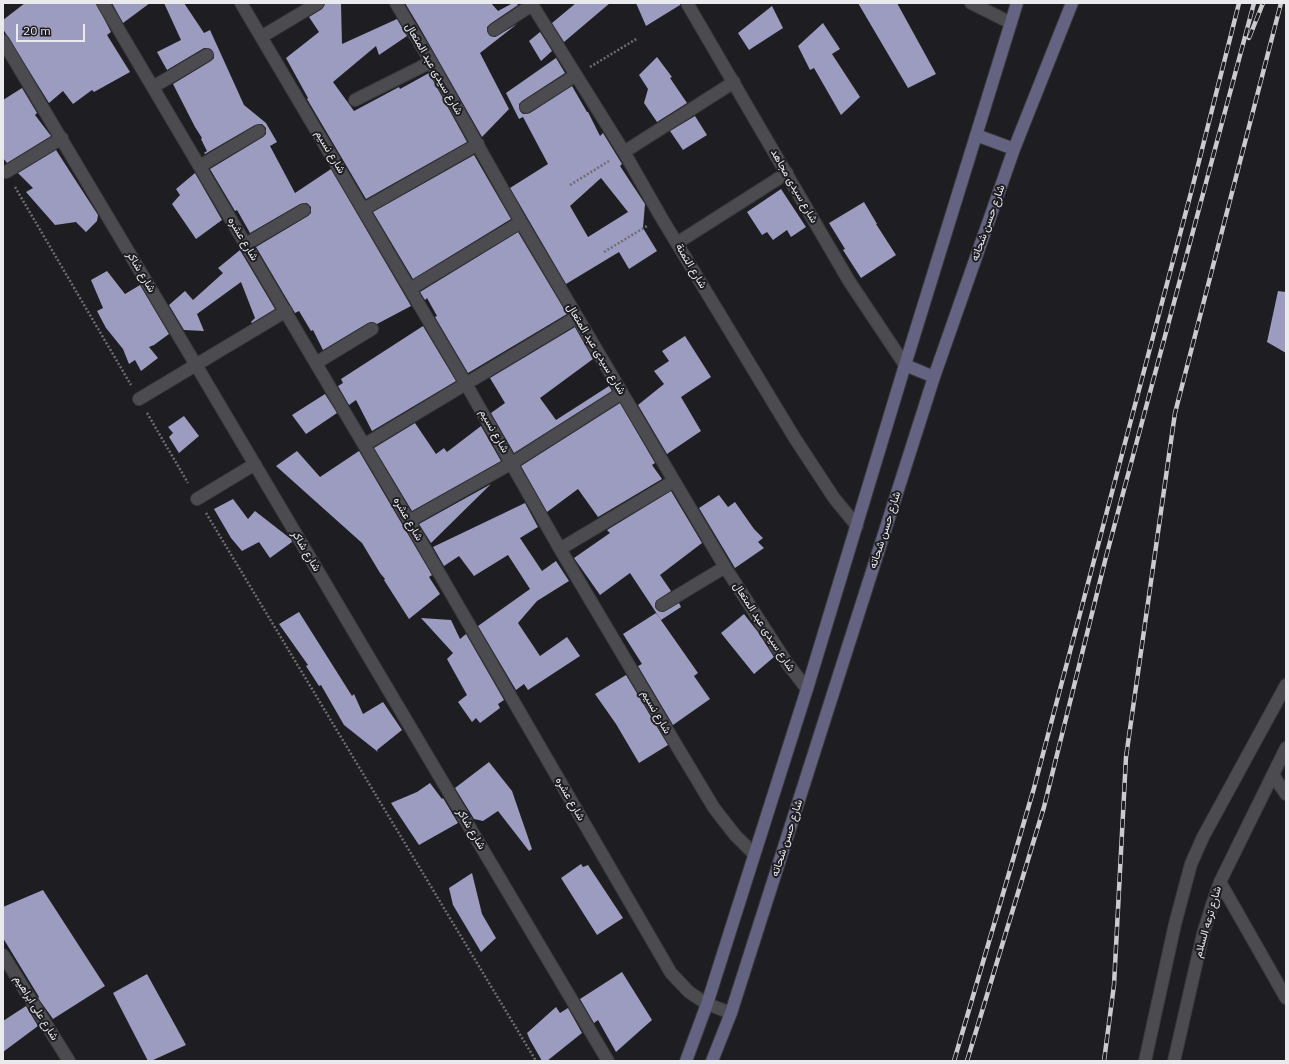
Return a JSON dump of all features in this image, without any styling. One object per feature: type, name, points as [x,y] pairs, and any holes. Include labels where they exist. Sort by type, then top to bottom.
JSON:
[{"type":"main road","points":[[686,1061],[707,1004],[807,689],[1017,3]]},
{"type":"main road","name":"شارع حسن شحاته","points":[[712,1061],[731,1013],[934,377],[1014,149],[1072,3]]},
{"type":"main road","points":[[976,135],[1014,149]]},
{"type":"main road","points":[[905,366],[934,377]]},
{"type":"street","points":[[105,6],[118,3]]},
{"type":"street","name":"شارع نسيم","points":[[241,3],[364,209],[560,548],[714,808],[735,835],[754,854]]},
{"type":"street","points":[[261,37],[318,3]]},
{"type":"street","name":"شارع سيدى عبد المتعال","points":[[396,3],[478,144],[521,222],[725,567],[787,663],[807,689]]},
{"type":"street","name":"شارع سيدى مجاهد","points":[[687,3],[849,281],[905,366]]},
{"type":"street","points":[[971,3],[1011,23]]},
{"type":"street","points":[[494,30],[531,4]]},
{"type":"street","name":"شارع التمنة","points":[[531,4],[624,152],[661,217],[794,437],[834,498],[857,526]]},
{"type":"street","name":"شارع عشره","points":[[105,6],[409,521],[671,973],[689,992],[707,1004],[731,1013]]},
{"type":"street","name":"شارع شاكر","points":[[3,41],[62,138],[608,1061]]},
{"type":"street","points":[[153,87],[207,55]]},
{"type":"street","points":[[355,100],[431,62]]},
{"type":"street","points":[[526,106],[576,76]]},
{"type":"street","points":[[624,152],[734,82]]},
{"type":"street","points":[[200,166],[259,131]]},
{"type":"street","points":[[6,172],[62,138]]},
{"type":"street","points":[[364,209],[478,144]]},
{"type":"street","points":[[677,243],[786,173]]},
{"type":"street","points":[[246,244],[304,210]]},
{"type":"street","points":[[410,289],[521,222]]},
{"type":"street","points":[[139,399],[286,311]]},
{"type":"street","points":[[364,445],[577,317]]},
{"type":"street","points":[[316,363],[372,329]]},
{"type":"street","points":[[409,521],[512,463],[622,393]]},
{"type":"street","points":[[198,499],[255,464]]},
{"type":"street","points":[[560,548],[674,481]]},
{"type":"street","points":[[662,605],[725,567]]},
{"type":"street","points":[[1145,1061],[1175,924],[1191,864],[1203,837],[1286,685]]},
{"type":"street","name":"شارع ترعه السلام","points":[[1174,1061],[1203,934],[1220,882],[1286,748]]},
{"type":"street","points":[[1273,775],[1286,794]]},
{"type":"street","points":[[1220,882],[1286,998]]},
{"type":"street","name":"شارع على ابراهيم","points":[[3,954],[69,1061]]},
{"type":"path","points":[[576,76],[638,38]]},
{"type":"path","points":[[570,185],[624,152]]},
{"type":"path","points":[[6,172],[198,499],[536,1061]]},
{"type":"path","points":[[604,252],[661,217]]},
{"type":"building","points":[[25,3],[96,3],[111,32],[107,35],[130,72],[94,92],[92,90],[73,104],[63,91],[49,103],[3,29],[3,20]]},
{"type":"building","points":[[112,3],[150,3],[123,23]]},
{"type":"building","points":[[164,3],[184,3],[204,33],[210,30],[244,105],[266,123],[277,142],[270,146],[295,193],[331,169],[411,306],[377,324],[372,322],[368,323],[323,350],[313,330],[311,331],[299,311],[295,313],[256,247],[308,216],[311,213],[311,207],[307,203],[300,204],[250,233],[210,169],[263,137],[266,134],[266,128],[262,124],[255,125],[205,154],[204,153],[207,151],[201,139],[202,138],[173,84],[211,61],[214,58],[214,55],[211,49],[204,48],[167,70],[157,52],[181,40]]},
{"type":"building","points":[[325,3],[341,3],[342,44],[397,19],[407,36],[379,55],[376,46],[333,82],[354,111],[429,73],[467,142],[366,199],[307,99],[308,98],[286,58],[319,32],[309,17],[322,9]]},
{"type":"building","points":[[405,3],[491,3],[498,11],[513,3],[518,5],[487,27],[487,31],[490,36],[495,37],[517,24],[480,53],[509,109],[482,137],[420,28]]},
{"type":"building","points":[[576,3],[610,3],[564,42],[552,23]]},
{"type":"building","points":[[636,3],[680,3],[680,5],[646,26]]},
{"type":"building","points":[[858,3],[897,3],[936,74],[908,88]]},
{"type":"building","points":[[772,6],[783,28],[749,50],[738,33]]},
{"type":"building","points":[[823,23],[840,49],[832,54],[860,97],[841,115],[814,68],[810,70],[798,46]]},
{"type":"building","points":[[540,32],[552,51],[541,61],[529,41]]},
{"type":"building","points":[[657,57],[672,77],[670,78],[687,103],[657,122],[644,103],[648,89],[639,75]]},
{"type":"building","points":[[556,58],[565,73],[522,101],[519,104],[520,111],[523,114],[530,113],[572,86],[588,112],[600,136],[603,133],[622,164],[620,166],[645,204],[643,228],[657,251],[629,269],[619,252],[566,284],[510,188],[548,164],[523,117],[519,119],[506,93]],"holes":[[[601,178],[628,212],[588,237],[570,206]]]},
{"type":"building","points":[[22,88],[37,113],[35,115],[51,136],[7,163],[3,158],[3,100]]},
{"type":"building","points":[[695,116],[707,135],[683,150],[670,131]]},
{"type":"building","points":[[56,150],[98,215],[97,221],[86,232],[76,222],[55,225],[26,192],[33,188],[18,173]]},
{"type":"building","points":[[474,155],[511,219],[413,279],[373,212]]},
{"type":"building","points":[[195,173],[222,220],[196,239],[172,204],[180,195],[176,189]]},
{"type":"building","points":[[781,189],[806,227],[791,237],[787,230],[773,240],[767,232],[762,235],[747,212]]},
{"type":"building","points":[[864,202],[896,255],[861,278],[843,250],[845,249],[829,223]]},
{"type":"building","points":[[518,232],[567,314],[468,373],[435,317],[437,316],[427,298],[425,300],[420,292]]},
{"type":"building","points":[[240,250],[275,309],[252,323],[251,322],[255,318],[241,282],[197,314],[204,331],[184,330],[169,305],[185,291],[193,300],[223,273],[218,268]]},
{"type":"building","points":[[107,271],[125,294],[140,285],[169,334],[149,347],[158,358],[141,371],[135,360],[129,364],[123,349],[106,328],[97,311],[103,308],[91,280]]},
{"type":"building","points":[[1278,291],[1286,292],[1286,353],[1267,342]]},
{"type":"building","points":[[423,326],[456,381],[372,431],[356,400],[349,405],[338,386],[343,383],[341,379]]},
{"type":"building","points":[[575,327],[593,359],[540,398],[556,420],[609,386],[612,391],[514,453],[491,413],[505,403],[490,378]]},
{"type":"building","points":[[685,336],[711,377],[681,397],[701,431],[667,454],[638,405],[664,384],[654,371],[669,361],[662,351]]},
{"type":"building","points":[[325,394],[337,413],[306,434],[292,415]]},
{"type":"building","points":[[620,403],[655,463],[652,465],[662,479],[598,517],[578,489],[547,512],[521,466]]},
{"type":"building","points":[[184,416],[199,436],[179,453],[169,437],[173,433],[168,427]]},
{"type":"building","points":[[415,423],[436,454],[444,448],[447,452],[481,426],[501,461],[412,511],[374,448]]},
{"type":"building","points":[[297,451],[320,477],[359,451],[432,575],[429,577],[440,594],[409,619],[362,543],[276,466]]},
{"type":"building","points":[[491,484],[431,543],[419,524]]},
{"type":"building","points":[[671,491],[702,543],[660,575],[671,591],[656,601],[656,609],[663,612],[679,603],[681,607],[661,620],[630,573],[600,595],[574,558],[610,533],[607,530]]},
{"type":"building","points":[[719,495],[728,507],[735,502],[754,529],[763,538],[758,542],[764,548],[735,568],[699,508]]},
{"type":"building","points":[[233,499],[248,519],[255,511],[291,539],[292,542],[270,558],[259,542],[242,551],[231,538],[214,509]]},
{"type":"building","points":[[525,503],[538,527],[520,538],[542,571],[556,561],[569,581],[537,601],[518,623],[540,656],[567,637],[580,656],[528,690],[524,684],[516,690],[478,626],[530,589],[508,555],[474,576],[459,556],[444,566],[433,547]]},
{"type":"building","points":[[299,612],[352,696],[354,694],[363,714],[383,702],[402,730],[377,750],[378,752],[344,725],[321,685],[319,686],[306,666],[308,665],[279,624]]},
{"type":"building","points":[[656,613],[698,673],[694,676],[710,699],[673,725],[638,666],[642,664],[623,634]]},
{"type":"building","points":[[744,614],[774,657],[754,674],[721,633]]},
{"type":"building","points":[[421,618],[451,620],[460,639],[466,634],[504,700],[498,704],[500,708],[480,723],[476,718],[472,722],[458,702],[467,695],[447,659],[453,653]]},
{"type":"building","points":[[626,675],[668,745],[639,763],[616,724],[595,694]]},
{"type":"building","points":[[489,762],[512,791],[532,849],[529,851],[498,811],[483,821],[474,819],[455,788]]},
{"type":"building","points":[[430,783],[442,799],[443,798],[458,823],[419,845],[391,803],[417,792]]},
{"type":"building","points":[[581,864],[583,867],[588,865],[623,918],[597,935],[561,878]]},
{"type":"building","points":[[472,873],[482,914],[496,938],[481,952],[453,905],[449,888]]},
{"type":"building","points":[[43,890],[105,986],[53,1019],[38,998],[39,997],[3,938],[3,907]]},
{"type":"building","points":[[622,972],[652,1020],[616,1052],[598,1020],[594,1023],[580,999]]},
{"type":"building","points":[[147,974],[186,1045],[151,1061],[148,1061],[113,993]]},
{"type":"building","points":[[26,1006],[38,1026],[3,1052],[3,1021]]},
{"type":"building","points":[[556,1007],[560,1013],[568,1008],[582,1033],[547,1061],[542,1061],[527,1033]]},
{"type":"railway","points":[[954,1061],[1034,788],[1193,185],[1239,3]]},
{"type":"railway","points":[[967,1061],[1044,807],[1106,557],[1254,3]]},
{"type":"railway","points":[[1249,38],[1263,3]]},
{"type":"railway","points":[[1104,1061],[1114,985],[1126,757],[1175,413],[1281,3]]}]
